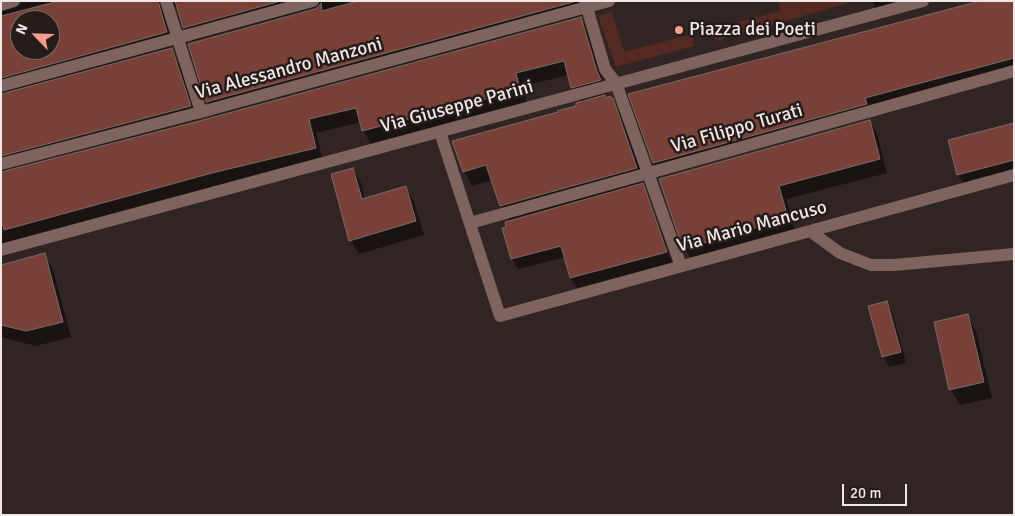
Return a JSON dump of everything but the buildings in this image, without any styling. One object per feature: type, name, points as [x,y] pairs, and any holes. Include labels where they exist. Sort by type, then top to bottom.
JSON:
[{"type":"street","points":[[1,4],[14,1]]},
{"type":"street","points":[[166,1],[201,112]]},
{"type":"street","points":[[1,86],[313,1]]},
{"type":"street","points":[[608,1],[586,4],[605,69],[616,83],[681,266]]},
{"type":"street","name":"Via Giuseppe Parini","points":[[1,250],[923,1]]},
{"type":"street","name":"Via Alessandro Manzoni","points":[[1,164],[201,112],[586,4]]},
{"type":"street","name":"Via Filippo Turati","points":[[470,223],[1014,70]]},
{"type":"street","points":[[440,132],[470,223]]},
{"type":"street","name":"Via Mario Mancuso","points":[[470,223],[500,316],[1014,175]]},
{"type":"street","points":[[810,231],[840,252],[872,264],[894,265],[1014,254]]},
{"type":"shaded area","points":[[778,1],[855,1],[716,41],[712,29],[780,11]]},
{"type":"shaded area","points":[[612,12],[624,52],[692,34],[694,46],[616,67],[598,16]]},
{"type":"place","name":"Piazza dei Poeti","points":[[679,30]]}]
